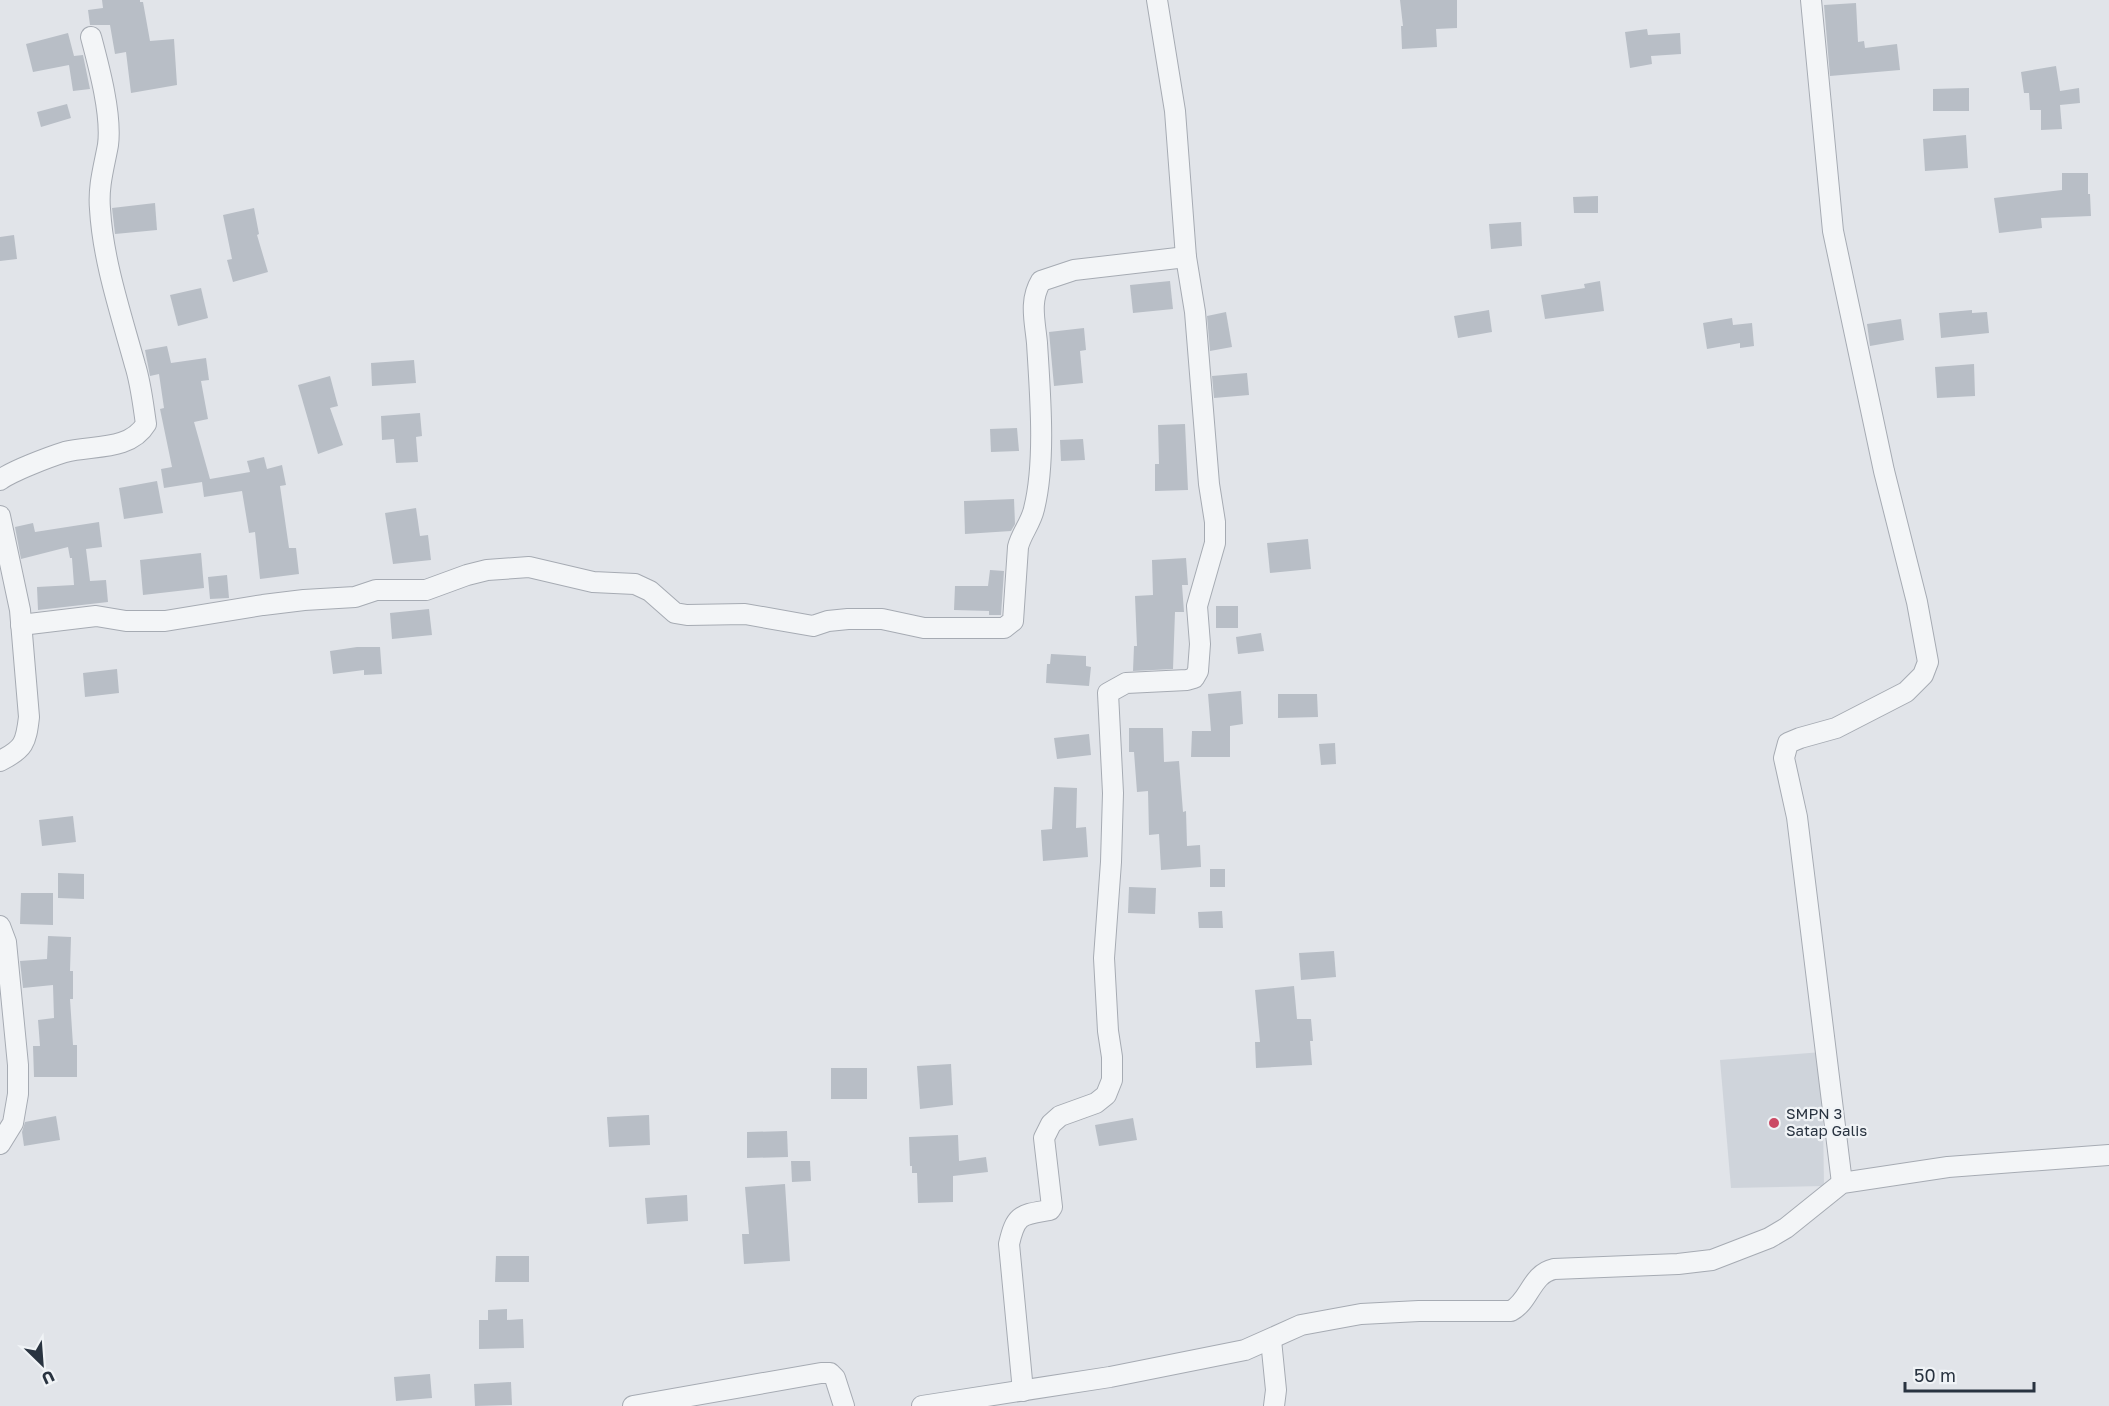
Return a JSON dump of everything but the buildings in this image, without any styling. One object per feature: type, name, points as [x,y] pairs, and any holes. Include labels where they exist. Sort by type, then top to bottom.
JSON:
[{"type":"street","points":[[1023,1391],[1009,1244],[1012,1232],[1024,1214],[1050,1210],[1052,1207],[1044,1138],[1051,1124],[1060,1116],[1096,1103],[1106,1095],[1112,1080],[1104,958],[1113,793],[1108,693],[1126,683],[1194,678],[1198,671],[1200,644],[1197,606],[1215,543],[1215,522],[1209,484],[1195,312],[1186,257],[1175,111],[1157,0]]},
{"type":"street","points":[[1811,0],[1833,231],[1884,471],[1917,602],[1928,662],[1923,675],[1906,692],[1836,728],[1788,743],[1784,758],[1797,817],[1842,1182]]},
{"type":"street","points":[[0,480],[22,468],[64,452],[118,444],[134,438],[142,431],[146,423],[136,367],[105,249],[99,208],[102,169],[108,144],[108,125],[91,37]]},
{"type":"street","points":[[21,625],[96,616],[126,621],[165,621],[263,605],[355,597],[376,590],[426,590],[487,570],[529,567],[593,582],[635,584],[650,591],[675,613],[687,615],[745,614],[813,626],[828,621],[882,619],[924,628],[1004,628],[1013,621],[1018,548],[1034,509],[1039,472],[1037,343],[1033,306],[1035,291],[1041,280],[1074,270],[1186,257]]},
{"type":"street","points":[[0,516],[20,610],[29,717],[23,746],[16,753],[0,761]]},
{"type":"street","points":[[0,926],[6,942],[18,1094],[13,1123],[0,1144]]},
{"type":"street","points":[[922,1406],[1110,1377],[1245,1350],[1301,1325],[1361,1314],[1419,1311],[1511,1311],[1517,1308],[1539,1276],[1546,1271],[1712,1260],[1769,1238],[1786,1228],[1842,1182],[1948,1167],[2109,1155]]},
{"type":"street","points":[[1271,1340],[1276,1390],[1274,1406]]},
{"type":"street","points":[[633,1406],[830,1373],[835,1378],[844,1406]]},
{"type":"shaded area","name":"SMPN 3 Satap Galis","points":[[1822,1052],[1824,1186],[1731,1188],[1720,1060]]},
{"type":"place","name":"SMPN 3 Satap Galis","points":[[1774,1123]]}]
